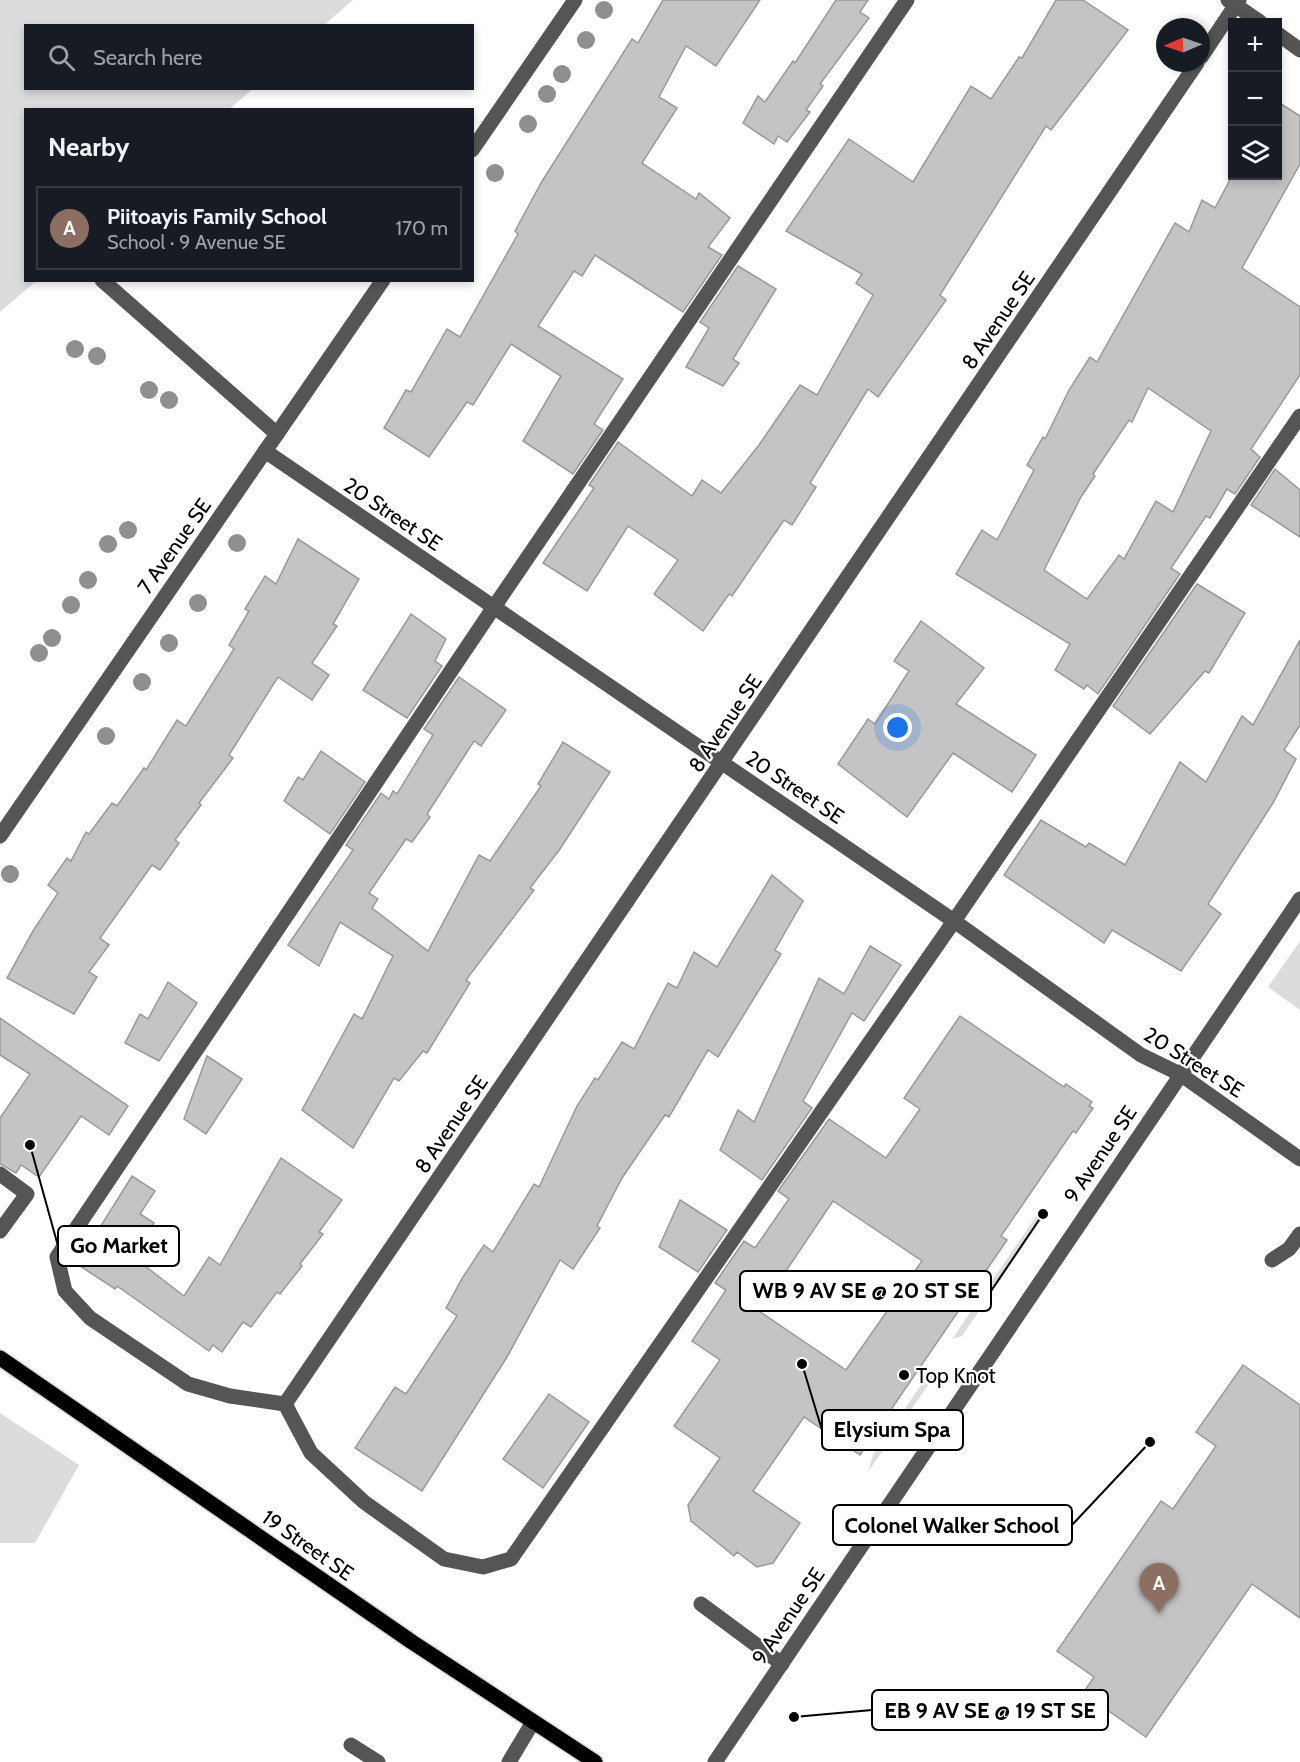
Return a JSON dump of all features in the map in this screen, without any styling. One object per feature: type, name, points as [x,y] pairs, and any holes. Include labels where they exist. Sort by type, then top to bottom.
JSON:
[{"type":"main road","name":"19 Street SE","points":[[0,1358],[412,1642],[595,1762]]},
{"type":"street","points":[[474,147],[575,0]]},
{"type":"street","points":[[907,0],[494,607],[57,1257],[65,1291],[90,1318],[188,1384],[230,1396],[285,1404],[311,1453],[364,1502],[444,1559],[483,1567],[511,1559],[954,921],[1300,416]]},
{"type":"street","points":[[1210,42],[1234,2],[1255,18]]},
{"type":"street","points":[[1282,37],[1300,50]]},
{"type":"street","name":"8 Avenue SE","points":[[285,1404],[1191,72]]},
{"type":"street","points":[[104,282],[277,434]]},
{"type":"street","name":"7 Avenue SE","points":[[0,836],[382,282]]},
{"type":"street","name":"20 Street SE","points":[[265,451],[954,921],[1141,1055],[1180,1074],[1300,1159]]},
{"type":"street","name":"9 Avenue SE","points":[[716,1762],[1300,898]]},
{"type":"street","points":[[0,1174],[27,1194],[0,1231]]},
{"type":"street","points":[[1272,1260],[1289,1249],[1300,1234]]},
{"type":"street","points":[[701,1604],[782,1664]]},
{"type":"street","points":[[509,1762],[532,1722]]},
{"type":"street","points":[[351,1745],[378,1762]]},
{"type":"shaded area","points":[[0,0],[353,0],[325,24],[24,24],[24,90],[252,90],[230,108],[24,108],[24,282],[35,282],[0,312]]},
{"type":"shaded area","points":[[1300,941],[1300,1010],[1268,987]]},
{"type":"shaded area","points":[[1037,1215],[1042,1219],[962,1336],[952,1339]]},
{"type":"shaded area","points":[[930,1372],[933,1378],[868,1472],[873,1455]]},
{"type":"shaded area","points":[[0,1413],[79,1465],[35,1543],[0,1543]]},
{"type":"building","points":[[663,0],[760,0],[716,66],[686,46],[659,97],[677,108],[642,163],[696,199],[699,193],[730,218],[708,247],[722,255],[683,312],[595,255],[582,276],[574,271],[538,326],[623,379],[594,424],[603,430],[573,474],[523,441],[561,376],[511,344],[473,405],[467,402],[429,457],[384,428],[406,390],[411,392],[447,329],[460,337],[518,234],[515,231],[541,183],[632,39],[638,43]]},
{"type":"building","points":[[836,0],[868,0],[860,12],[869,18],[820,84],[823,86],[806,110],[810,112],[787,142],[778,136],[774,144],[743,123],[758,96],[765,102],[793,61],[795,63]]},
{"type":"building","points":[[1056,0],[1083,0],[1128,30],[1051,130],[1046,126],[940,295],[946,300],[878,397],[868,389],[810,483],[816,487],[792,525],[784,520],[732,596],[729,594],[703,631],[654,594],[678,560],[628,526],[587,591],[543,563],[594,488],[589,485],[618,442],[692,496],[702,480],[721,493],[759,445],[800,385],[817,395],[873,295],[856,283],[862,274],[786,231],[849,139],[913,182],[971,86],[991,99],[1019,57],[1022,58]]},
{"type":"building","points":[[1282,105],[1300,116],[1300,164],[1242,268],[1300,307],[1300,375],[1251,449],[1260,457],[1235,494],[1227,489],[1210,518],[1206,516],[1171,568],[1180,574],[1098,694],[1087,685],[1084,689],[1055,670],[1070,644],[956,574],[982,530],[997,540],[1034,470],[1027,465],[1043,437],[1045,439],[1069,390],[1090,357],[1097,362],[1175,223],[1189,232],[1202,200],[1215,208],[1230,180],[1282,180]],"holes":[[[1148,388],[1211,431],[1173,512],[1156,501],[1124,559],[1119,555],[1087,599],[1044,570],[1081,497],[1095,476],[1093,474],[1129,420],[1132,422]]]},
{"type":"building","points":[[738,266],[776,289],[733,359],[739,363],[723,386],[686,367],[709,328],[700,322]]},
{"type":"building","points":[[1275,469],[1300,490],[1300,537],[1251,505]]},
{"type":"building","points":[[298,539],[359,579],[333,624],[337,626],[312,663],[329,675],[312,700],[278,677],[229,755],[233,758],[175,840],[179,843],[160,870],[152,865],[100,938],[109,945],[89,972],[97,977],[74,1014],[7,978],[33,931],[58,893],[48,885],[67,858],[71,861],[86,832],[89,834],[112,803],[117,806],[144,768],[146,770],[177,720],[186,726],[234,649],[229,645],[249,611],[245,609],[265,576],[276,584]]},
{"type":"building","points":[[1197,584],[1245,613],[1209,673],[1205,671],[1150,734],[1113,706]]},
{"type":"building","points":[[411,614],[446,639],[435,661],[442,666],[407,718],[363,690]]},
{"type":"building","points":[[921,621],[984,668],[956,704],[1036,755],[1012,792],[953,753],[907,817],[838,764],[868,719],[875,724],[909,671],[894,661]]},
{"type":"building","points":[[1300,640],[1300,725],[1284,750],[1296,759],[1273,803],[1208,904],[1221,914],[1181,971],[1112,930],[1104,943],[1004,875],[1041,820],[1086,847],[1089,843],[1125,865],[1180,762],[1206,782],[1242,716],[1253,725]]},
{"type":"building","points":[[459,677],[506,710],[481,746],[474,741],[427,814],[430,817],[412,842],[406,839],[369,893],[378,899],[372,908],[428,951],[479,855],[490,861],[541,786],[538,784],[563,742],[610,772],[560,849],[530,888],[534,890],[466,980],[470,983],[427,1053],[423,1051],[399,1081],[394,1078],[353,1148],[302,1110],[354,1014],[362,1019],[393,956],[340,922],[319,966],[288,945],[353,850],[346,845],[381,793],[389,799],[393,791],[397,794],[433,735],[424,729]]},
{"type":"building","points":[[321,751],[365,782],[330,834],[284,801],[298,777],[303,780]]},
{"type":"building","points":[[772,875],[803,901],[775,950],[781,954],[718,1057],[708,1050],[669,1117],[665,1115],[622,1178],[597,1226],[600,1228],[573,1269],[560,1260],[507,1357],[422,1491],[355,1448],[395,1387],[406,1394],[457,1316],[446,1308],[463,1277],[484,1245],[493,1252],[534,1184],[539,1187],[577,1106],[595,1078],[598,1080],[622,1042],[634,1049],[668,983],[677,988],[694,952],[717,967]]},
{"type":"building","points":[[870,946],[901,965],[864,1021],[852,1013],[803,1101],[812,1108],[762,1180],[720,1150],[738,1110],[754,1122],[819,978],[844,994]]},
{"type":"building","points":[[168,982],[197,1003],[159,1061],[125,1043],[140,1014],[148,1019]]},
{"type":"building","points":[[960,1016],[1064,1087],[1066,1084],[1092,1102],[1089,1106],[1093,1108],[1076,1133],[1073,1131],[1001,1236],[1007,1240],[860,1455],[804,1417],[753,1491],[800,1523],[773,1563],[757,1567],[737,1552],[734,1556],[691,1521],[688,1505],[720,1458],[674,1426],[720,1360],[692,1341],[726,1290],[715,1283],[744,1241],[755,1248],[789,1199],[778,1191],[829,1119],[886,1158],[920,1109],[904,1098]],"holes":[[[833,1201],[922,1261],[846,1370],[759,1311]]]},
{"type":"building","points":[[0,1018],[128,1106],[109,1135],[81,1116],[39,1177],[21,1165],[16,1173],[0,1164],[0,1118],[30,1074],[0,1055]]},
{"type":"building","points":[[207,1056],[242,1079],[206,1134],[184,1119]]},
{"type":"building","points":[[281,1158],[342,1200],[319,1232],[323,1234],[300,1264],[302,1266],[280,1294],[277,1292],[251,1327],[243,1322],[222,1352],[213,1345],[209,1351],[117,1286],[115,1289],[77,1264],[132,1176],[155,1191],[140,1214],[154,1223],[132,1256],[184,1296],[209,1257],[220,1265]]},
{"type":"building","points":[[680,1200],[727,1230],[698,1272],[659,1247]]},
{"type":"building","points":[[1243,1365],[1300,1405],[1300,1618],[1252,1584],[1146,1737],[1083,1693],[1094,1677],[1057,1651],[1161,1501],[1173,1509],[1216,1446],[1196,1432]]},
{"type":"building","points":[[549,1394],[589,1422],[543,1488],[503,1459]]},
{"type":"place","name":"Go Market","points":[[30,1145]]},
{"type":"place","name":"WB 9 AV SE @ 20 ST SE","points":[[1043,1214]]},
{"type":"place","name":"Elysium Spa","points":[[802,1364]]},
{"type":"place","name":"Top Knot","points":[[904,1375]]},
{"type":"place","name":"Colonel Walker School","points":[[1150,1442]]},
{"type":"place","name":"Piitoayis Family School","points":[[1159,1613]]},
{"type":"place","name":"EB 9 AV SE @ 19 ST SE","points":[[794,1717]]}]
